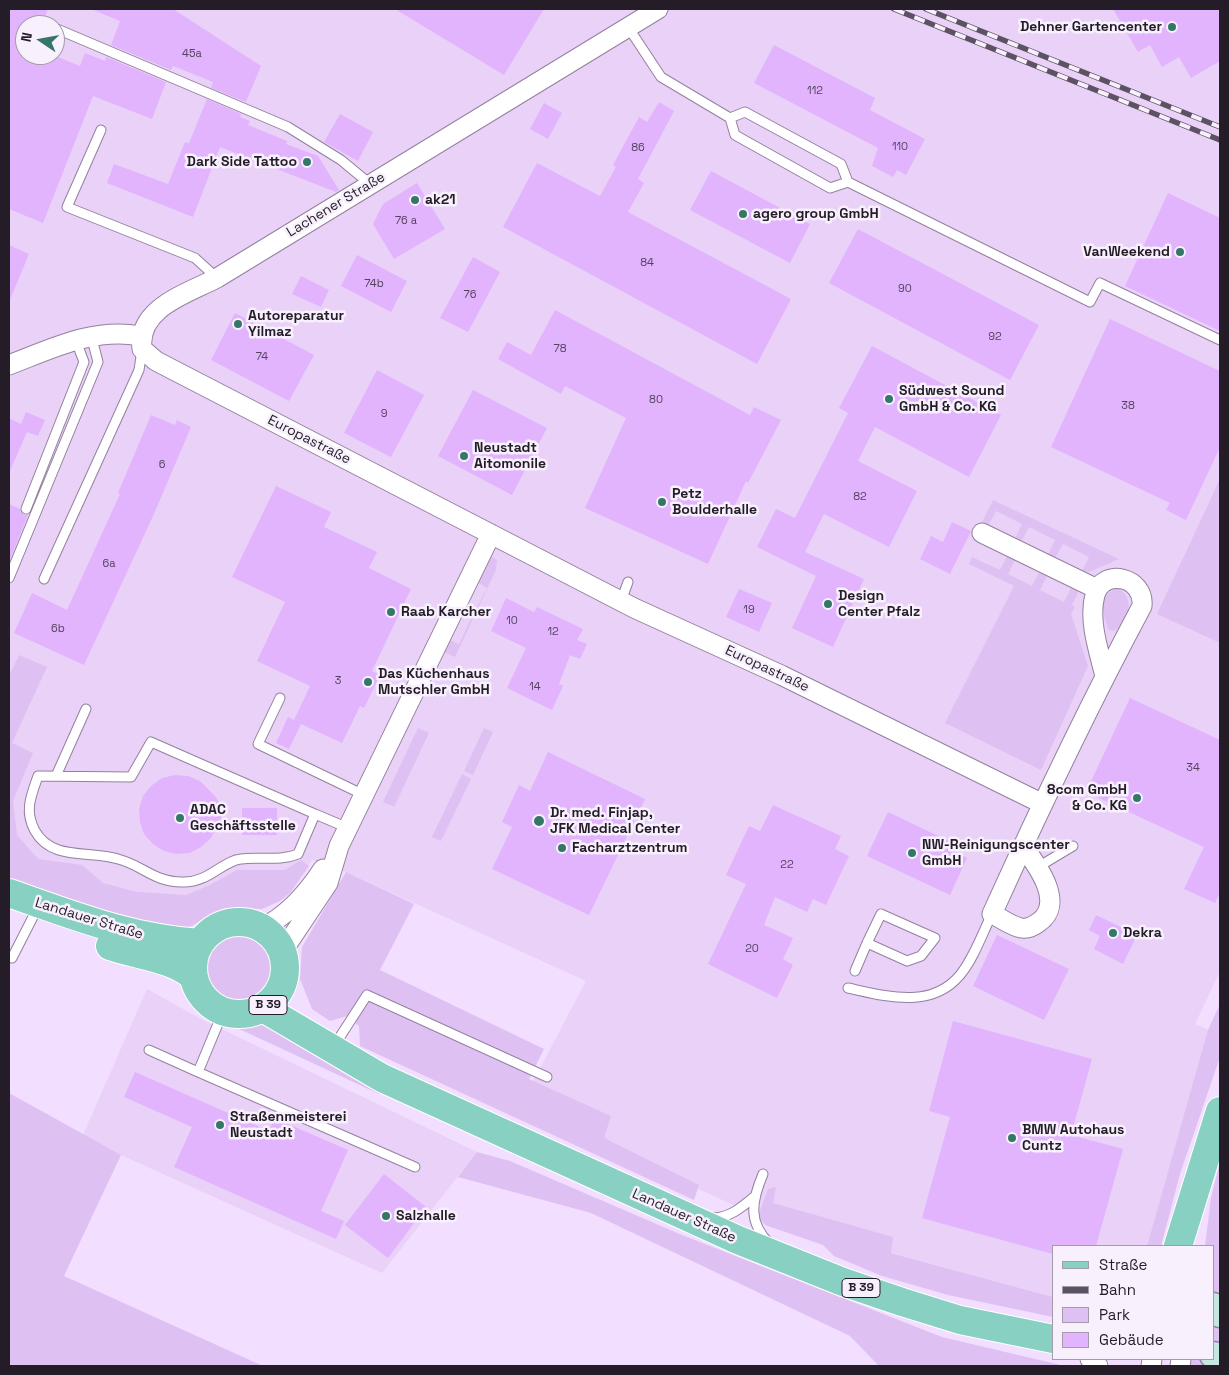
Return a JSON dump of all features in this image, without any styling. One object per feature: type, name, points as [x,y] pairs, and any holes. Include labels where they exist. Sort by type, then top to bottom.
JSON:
[{"type":"main road","name":"Landauer Straße","points":[[9,893],[36,910],[118,949],[185,969],[192,976]]},
{"type":"main road","name":"Landauer Straße","points":[[9,904],[125,933],[168,941],[200,943]]},
{"type":"main road","points":[[221,1012],[202,998],[192,976],[192,964],[200,943],[209,932],[221,925],[235,922],[249,923],[262,928],[274,938],[282,952]]},
{"type":"main road","name":"B 39","points":[[221,1012],[242,1015],[271,999],[284,978],[282,952]]},
{"type":"main road","name":"Landauer Straße","points":[[271,999],[333,1048],[391,1082],[677,1214],[843,1282],[960,1320],[1052,1339]]},
{"type":"main road","points":[[1178,1245],[1220,1111]]},
{"type":"main road","points":[[1195,1245],[1199,1181]]},
{"type":"street","name":"Lachener Straße","points":[[141,342],[146,321],[156,310],[217,278],[658,9]]},
{"type":"street","points":[[9,364],[83,338],[108,333],[141,342]]},
{"type":"street","name":"Europastraße","points":[[141,342],[156,361],[620,601],[781,675],[1043,804]]},
{"type":"street","points":[[982,533],[1097,589]]},
{"type":"street","points":[[262,928],[272,924],[291,907],[315,881],[339,846],[491,534]]},
{"type":"street","points":[[1023,846],[1038,867],[1049,893],[1048,909],[1041,921],[1030,928],[1021,928],[992,914],[1023,846],[1104,676],[1142,606],[1143,597],[1138,587],[1130,582],[1119,579],[1109,579],[1097,589],[1093,613],[1104,676]]},
{"type":"street","points":[[282,952],[328,882],[339,846]]},
{"type":"lane","points":[[628,27],[661,77],[730,118],[735,135],[830,188],[848,182]]},
{"type":"lane","points":[[65,32],[288,127],[341,160],[370,184]]},
{"type":"lane","points":[[730,118],[745,112],[841,164],[848,182],[1090,302],[1100,283],[1220,340]]},
{"type":"lane","points":[[101,130],[67,207],[196,258],[217,278]]},
{"type":"lane","points":[[26,509],[84,362],[83,338]]},
{"type":"lane","points":[[9,578],[98,362],[83,338]]},
{"type":"lane","points":[[44,579],[139,370],[141,342]]},
{"type":"lane","points":[[620,601],[628,582]]},
{"type":"lane","points":[[280,698],[258,744],[364,795]]},
{"type":"lane","points":[[56,776],[86,709]]},
{"type":"lane","points":[[315,814],[298,854],[287,859],[239,859],[205,878],[182,883],[158,880],[119,859],[54,849],[42,842],[28,814],[30,799],[38,776],[131,778],[151,742],[348,828]]},
{"type":"lane","points":[[1038,867],[1073,846]]},
{"type":"lane","points":[[12,958],[36,910]]},
{"type":"lane","points":[[855,971],[867,943],[881,914],[935,938],[921,956],[907,961],[867,943]]},
{"type":"lane","points":[[848,988],[905,999],[925,997],[950,985],[970,960],[992,914]]},
{"type":"lane","points":[[333,1048],[367,994],[547,1077]]},
{"type":"lane","points":[[198,1072],[221,1012]]},
{"type":"lane","points":[[149,1050],[415,1167]]},
{"type":"lane","points":[[763,1174],[754,1197],[753,1211],[757,1226],[767,1241],[787,1259]]},
{"type":"lane","points":[[677,1214],[714,1218],[726,1216],[754,1197]]},
{"type":"shaded area","points":[[9,9],[1220,9],[1220,971],[1195,1024],[1209,1030],[1147,1245],[1052,1245],[1052,1297],[758,1216],[519,1108],[586,981],[346,872],[312,860],[301,876],[256,908],[216,909],[9,875]]},
{"type":"shaded area","points":[[147,989],[203,1020],[477,1152],[382,1273],[121,1155],[83,1135]]},
{"type":"green space","points":[[1220,479],[1220,643],[1157,614]]},
{"type":"green space","points":[[993,500],[1119,559],[1089,572],[1082,571],[1089,557],[1063,544],[1055,558],[1048,555],[1055,540],[1029,527],[1021,542],[1015,539],[1022,524],[996,511],[988,526],[978,530]]},
{"type":"green space","points":[[490,556],[497,560],[496,570],[455,657],[444,652],[449,640],[459,644],[471,619],[462,614],[464,609],[474,613],[487,588],[477,582]]},
{"type":"green space","points":[[1007,556],[1015,560],[1008,574],[1032,586],[1039,572],[1047,576],[1040,590],[1064,602],[1071,588],[1079,591],[1072,605],[1075,607],[1071,614],[1088,666],[1041,770],[945,723],[1014,586],[969,564],[972,557],[1000,570]]},
{"type":"green space","points":[[1117,588],[1127,597],[1129,609],[1124,622],[1114,631],[1109,630],[1103,606],[1107,596]]},
{"type":"green space","points":[[19,655],[47,667],[12,743],[33,753],[13,801],[17,835],[38,859],[82,865],[103,883],[137,892],[186,895],[210,885],[237,870],[285,870],[301,860],[309,866],[290,893],[280,901],[262,909],[226,908],[211,914],[192,926],[162,934],[9,883],[9,676]]},
{"type":"green space","points":[[418,728],[429,733],[394,807],[383,802]]},
{"type":"green space","points":[[484,728],[493,732],[473,775],[464,771]]},
{"type":"green space","points":[[462,774],[471,779],[441,841],[432,837]]},
{"type":"green space","points":[[346,872],[414,904],[380,970],[544,1049],[529,1079],[611,1116],[604,1138],[699,1185],[694,1200],[360,1046],[359,1026],[347,1016],[330,1021],[312,1009],[300,979],[302,947]]},
{"type":"green space","points":[[247,933],[260,939],[269,948],[273,954],[275,968],[273,982],[265,993],[254,1001],[233,1003],[226,1001],[215,993],[207,982],[205,961],[207,954],[215,943],[226,935]]},
{"type":"green space","points":[[1220,1004],[1220,1057],[1180,1174],[1161,1245],[1147,1245],[1208,1030]]},
{"type":"green space","points":[[268,1020],[334,1065],[384,1094],[379,1094],[235,1027],[244,1021]]},
{"type":"green space","points":[[9,1093],[121,1155],[64,1276],[263,1366],[9,1366]]},
{"type":"green space","points":[[477,1152],[510,1161],[682,1235],[942,1337],[1065,1366],[879,1366],[850,1336],[591,1213],[458,1177]]},
{"type":"green space","points":[[1220,1162],[1220,1366],[1190,1366],[1191,1360],[1214,1360],[1214,1245],[1205,1245],[1211,1198]]},
{"type":"green space","points":[[776,1187],[773,1203],[893,1237],[891,1253],[1052,1297],[1052,1317],[948,1295],[882,1276],[834,1256],[823,1245],[765,1225],[758,1216],[768,1189]]},
{"type":"building","points":[[9,9],[48,9],[45,15],[15,15],[15,65],[65,65],[65,60],[80,66],[85,53],[105,61],[106,57],[166,82],[152,119],[93,96],[43,223],[9,209]]},
{"type":"building","points":[[91,9],[173,9],[261,66],[246,102],[211,88],[213,82],[173,66],[171,70],[111,45],[120,21]]},
{"type":"building","points":[[395,9],[544,9],[504,75]]},
{"type":"building","name":"Dehner Gartencenter","points":[[1113,9],[1220,9],[1220,61],[1191,78],[1179,57],[1162,67],[1150,45],[1138,52]]},
{"type":"building","points":[[774,45],[875,98],[870,110],[925,139],[906,175],[897,170],[893,177],[872,166],[878,148],[754,83]]},
{"type":"building","points":[[207,99],[241,114],[240,117],[250,121],[248,125],[287,141],[286,144],[318,156],[339,190],[336,192],[220,147],[193,217],[107,183],[114,164],[168,184],[185,142],[189,143]]},
{"type":"building","points":[[659,102],[674,111],[638,179],[644,183],[628,212],[791,299],[757,364],[503,227],[537,163],[600,196],[616,167],[613,165],[639,117],[647,122]]},
{"type":"building","points":[[544,103],[562,113],[548,139],[530,129]]},
{"type":"building","points":[[340,114],[373,132],[358,161],[324,142]]},
{"type":"building","points":[[711,171],[810,224],[790,263],[690,210]]},
{"type":"building","points":[[417,183],[445,229],[394,259],[373,224],[383,204]]},
{"type":"building","name":"VanWeekend","points":[[1168,193],[1220,218],[1220,331],[1125,286]]},
{"type":"building","points":[[858,229],[1039,325],[1010,380],[829,283]]},
{"type":"building","points":[[9,245],[29,254],[9,302]]},
{"type":"building","points":[[357,255],[407,281],[391,312],[341,286]]},
{"type":"building","points":[[473,257],[500,272],[468,332],[440,318]]},
{"type":"building","points":[[301,276],[329,290],[321,307],[292,294]]},
{"type":"building","points":[[555,310],[750,415],[754,407],[781,420],[748,483],[746,481],[708,564],[585,508],[626,418],[565,386],[561,394],[498,359],[507,342],[531,355]]},
{"type":"building","points":[[235,313],[314,355],[289,401],[211,360]]},
{"type":"building","points":[[1110,319],[1220,371],[1220,447],[1186,520],[1166,510],[1170,503],[1051,447]]},
{"type":"building","points":[[872,346],[1001,415],[969,477],[875,427],[858,461],[917,491],[889,547],[824,514],[805,552],[864,579],[833,647],[792,628],[816,576],[757,547],[776,509],[795,518],[848,413],[839,408]]},
{"type":"building","points":[[377,370],[424,395],[391,457],[344,433]]},
{"type":"building","points":[[473,390],[547,428],[512,495],[438,456]]},
{"type":"building","points":[[26,412],[45,420],[38,436],[27,432],[9,473],[9,418],[21,424]]},
{"type":"building","points":[[151,415],[175,425],[177,420],[191,427],[153,516],[84,665],[14,633],[32,593],[67,610],[120,494],[118,493]]},
{"type":"building","points":[[276,486],[331,512],[324,527],[377,552],[369,568],[411,589],[372,671],[380,675],[364,708],[360,706],[342,743],[301,724],[289,749],[276,743],[288,717],[294,720],[310,686],[257,661],[285,602],[232,577]]},
{"type":"building","points":[[9,504],[20,509],[23,515],[28,515],[9,562]]},
{"type":"building","points":[[952,522],[971,531],[950,574],[920,559],[931,536],[943,542]]},
{"type":"building","points":[[739,589],[772,603],[759,632],[726,617]]},
{"type":"building","points":[[506,598],[534,612],[537,607],[583,629],[577,640],[587,644],[580,659],[570,655],[559,684],[563,686],[552,710],[507,688],[526,648],[491,631]]},
{"type":"building","points":[[1130,698],[1220,740],[1220,892],[1215,903],[1184,889],[1204,847],[1086,792]]},
{"type":"building","name":"Facharztzentrum","points":[[548,752],[645,799],[589,915],[492,869],[512,827],[502,822],[519,785],[530,791]]},
{"type":"building","points":[[175,775],[188,776],[200,781],[220,804],[228,804],[211,838],[201,847],[190,853],[176,854],[164,851],[153,844],[144,834],[140,822],[139,809],[143,796],[151,786],[162,778]]},
{"type":"building","points":[[773,805],[841,836],[835,849],[849,856],[826,905],[813,899],[807,912],[775,897],[764,925],[793,938],[783,959],[793,965],[777,998],[708,964],[746,884],[726,875],[749,826],[760,831]]},
{"type":"building","points":[[242,808],[277,808],[277,835],[242,835]]},
{"type":"building","name":"NW-Reinigungscenter GmbH","points":[[888,812],[953,843],[950,849],[967,858],[950,895],[867,856]]},
{"type":"building","points":[[1096,915],[1137,935],[1123,964],[1094,949],[1100,936],[1089,930]]},
{"type":"building","points":[[997,935],[1069,969],[1044,1020],[973,986]]},
{"type":"building","name":"BMW Autohaus Cuntz","points":[[953,1021],[1092,1059],[1071,1135],[1123,1149],[1096,1245],[1052,1245],[1052,1254],[922,1218],[950,1117],[929,1111]]},
{"type":"building","points":[[135,1072],[269,1131],[274,1118],[348,1150],[321,1211],[344,1221],[336,1239],[174,1167],[192,1127],[124,1097]]},
{"type":"building","name":"Salzhalle","points":[[384,1174],[426,1207],[388,1258],[345,1225]]},
{"type":"railway","points":[[894,9],[1220,140]]},
{"type":"railway","points":[[926,9],[1220,127]]},
{"type":"place","name":"Dehner Gartencenter","points":[[1172,27]]},
{"type":"place","name":"Dark Side Tattoo","points":[[307,162]]},
{"type":"place","name":"ak21","points":[[415,200]]},
{"type":"place","name":"agero group GmbH","points":[[743,214]]},
{"type":"place","name":"VanWeekend","points":[[1180,252]]},
{"type":"place","name":"Autoreparatur Yilmaz","points":[[238,324]]},
{"type":"place","name":"Südwest Sound GmbH & Co. KG","points":[[889,399]]},
{"type":"place","name":"Neustadt Aitomonile","points":[[464,456]]},
{"type":"place","name":"Petz Boulderhalle","points":[[662,502]]},
{"type":"place","name":"Design Center Pfalz","points":[[828,604]]},
{"type":"place","name":"Raab Karcher","points":[[391,612]]},
{"type":"place","name":"Das Küchenhaus Mutschler GmbH","points":[[368,682]]},
{"type":"place","name":"8com GmbH & Co. KG","points":[[1137,798]]},
{"type":"place","name":"ADAC Geschäftsstelle","points":[[180,818]]},
{"type":"place","name":"Dr. med. Finjap, JFK Medical Center","points":[[539,821]]},
{"type":"place","name":"Facharztzentrum","points":[[562,848]]},
{"type":"place","name":"NW-Reinigungscenter GmbH","points":[[912,853]]},
{"type":"place","name":"Dekra","points":[[1113,933]]},
{"type":"place","name":"Straßenmeisterei Neustadt","points":[[220,1125]]},
{"type":"place","name":"BMW Autohaus Cuntz","points":[[1012,1138]]},
{"type":"place","name":"Salzhalle","points":[[386,1216]]}]
